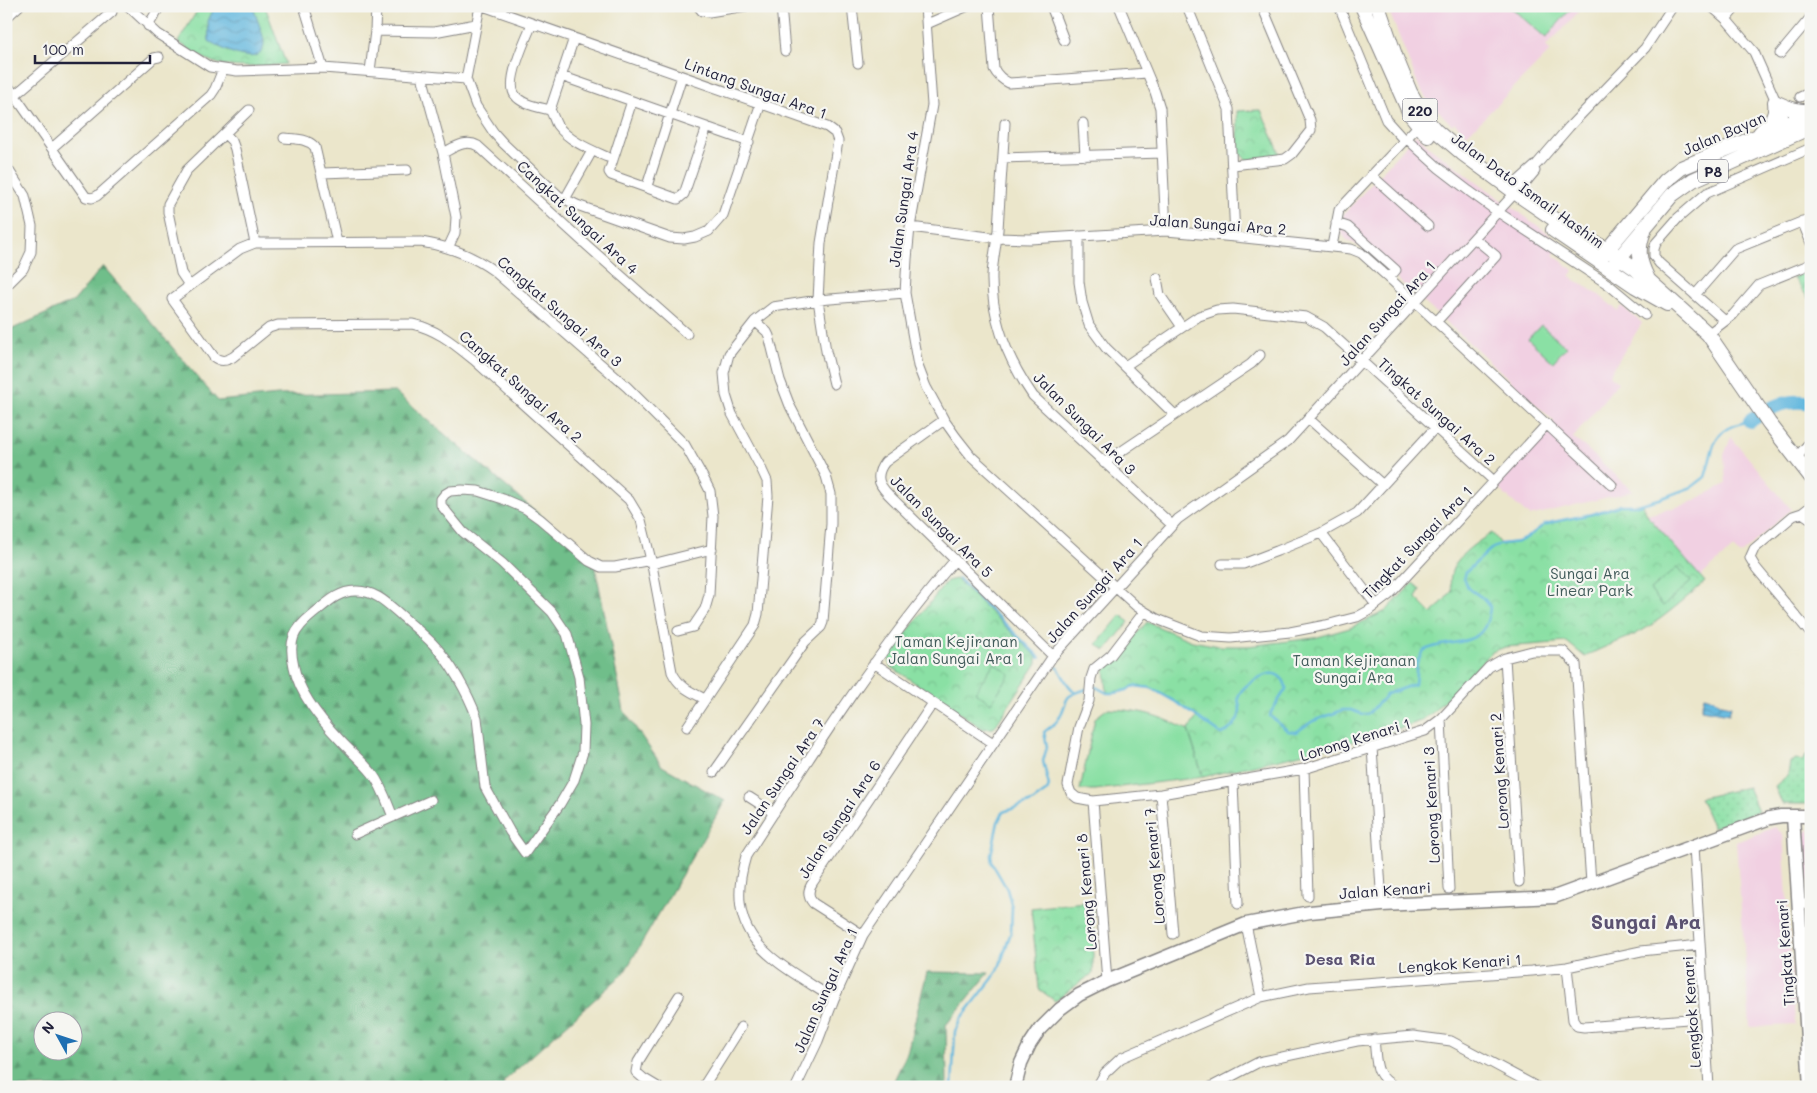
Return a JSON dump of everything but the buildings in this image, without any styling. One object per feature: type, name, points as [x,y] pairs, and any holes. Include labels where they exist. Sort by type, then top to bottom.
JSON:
[{"type":"main road","name":"Jalan Dato Ismail Hashim","points":[[1362,6],[1410,114],[1429,136],[1462,164],[1577,235],[1607,249],[1646,277],[1708,334],[1769,423],[1811,478]]},
{"type":"main road","name":"Jalan Dato Ismail Hashim","points":[[1378,6],[1410,92],[1425,118],[1435,130],[1598,261],[1635,286],[1685,313]]},
{"type":"main road","points":[[1775,102],[1800,112],[1811,112]]},
{"type":"main road","points":[[1758,135],[1772,120],[1776,112],[1775,102]]},
{"type":"main road","name":"Jalan Bayan","points":[[1598,261],[1665,181],[1681,168],[1811,112]]},
{"type":"main road","points":[[1786,124],[1788,128],[1794,130],[1811,126]]},
{"type":"main road","points":[[1762,150],[1784,134],[1786,124]]},
{"type":"main road","name":"Jalan Bayan","points":[[1610,269],[1672,195],[1682,187],[1693,180],[1811,126]]},
{"type":"main road","points":[[1646,277],[1639,254],[1641,239],[1647,224]]},
{"type":"street","points":[[6,18],[19,6]]},
{"type":"street","points":[[128,6],[148,26],[173,45],[210,67],[237,71],[323,68],[466,79]]},
{"type":"street","points":[[148,26],[160,6]]},
{"type":"street","points":[[304,6],[323,68]]},
{"type":"street","points":[[370,71],[376,6]]},
{"type":"street","points":[[481,6],[466,79],[476,106],[494,133],[564,200],[670,238],[684,239],[709,231],[723,215],[761,103]]},
{"type":"street","name":"Lintang Sungai Ara 1","points":[[481,6],[761,103],[831,130],[838,141],[821,242],[818,300],[826,351],[834,384]]},
{"type":"street","points":[[698,6],[702,11],[708,12],[746,6]]},
{"type":"street","points":[[781,6],[785,51]]},
{"type":"street","points":[[852,6],[858,63]]},
{"type":"street","name":"Jalan Sungai Ara 4","points":[[925,6],[932,105],[906,259],[906,293],[918,366],[926,387],[944,420],[971,456],[1114,588]]},
{"type":"street","points":[[927,24],[968,6]]},
{"type":"street","points":[[989,6],[994,70],[996,74],[1009,83],[1147,73]]},
{"type":"street","points":[[1051,6],[1064,40]]},
{"type":"street","points":[[1119,6],[1160,108],[1166,231]]},
{"type":"street","points":[[1187,6],[1229,109],[1235,237]]},
{"type":"street","points":[[1233,165],[1285,159],[1292,154],[1311,130],[1310,120],[1262,6]]},
{"type":"street","points":[[1339,6],[1386,120],[1439,168],[1498,212],[1609,285],[1644,315]]},
{"type":"street","points":[[1503,184],[1518,182],[1537,164],[1569,127],[1645,48],[1673,6]]},
{"type":"street","points":[[1711,6],[1726,19],[1754,52],[1786,124]]},
{"type":"street","points":[[1726,19],[1737,6]]},
{"type":"street","points":[[15,95],[112,12]]},
{"type":"street","points":[[1780,54],[1811,16]]},
{"type":"street","points":[[375,31],[434,32],[476,24]]},
{"type":"street","points":[[532,24],[513,77],[512,89],[516,97],[532,106],[550,110]]},
{"type":"street","points":[[574,38],[550,110],[557,125],[571,138],[592,151],[607,157]]},
{"type":"street","points":[[52,148],[154,58],[159,57]]},
{"type":"street","points":[[6,83],[86,197],[92,198],[97,196],[211,95],[223,69]]},
{"type":"street","points":[[422,76],[444,153],[457,223],[456,233],[448,248]]},
{"type":"street","points":[[561,76],[749,142]]},
{"type":"street","points":[[647,186],[682,76]]},
{"type":"street","points":[[1800,97],[1811,92]]},
{"type":"street","points":[[632,101],[609,172],[611,175],[647,186],[678,199],[681,198],[707,127]]},
{"type":"street","points":[[189,285],[181,273],[168,204],[187,170],[249,110]]},
{"type":"street","name":"Jalan Sungai Ara 3","points":[[1005,123],[997,238],[992,273],[992,293],[998,329],[1015,367],[1033,396],[1172,525]]},
{"type":"street","points":[[1083,123],[1085,156]]},
{"type":"street","points":[[1332,246],[1339,210],[1419,125]]},
{"type":"street","points":[[225,134],[232,140],[235,149],[255,243]]},
{"type":"street","points":[[284,138],[311,142],[317,153],[337,242]]},
{"type":"street","name":"Cangkat Sungai Ara 4","points":[[444,153],[464,143],[474,143],[687,334]]},
{"type":"street","points":[[1724,321],[1659,263],[1654,256],[1656,243],[1678,218],[1706,193],[1811,148]]},
{"type":"street","points":[[564,200],[592,151]]},
{"type":"street","points":[[1003,158],[1162,153]]},
{"type":"street","points":[[1516,197],[1535,170],[1537,164]]},
{"type":"street","points":[[6,166],[25,196],[32,226],[31,252],[23,268],[6,286]]},
{"type":"street","points":[[322,173],[407,170]]},
{"type":"street","points":[[1371,175],[1428,226]]},
{"type":"street","name":"Jalan Sungai Ara 1","points":[[796,1087],[818,1041],[834,999],[863,935],[1053,656],[1185,513],[1283,446],[1498,212],[1516,197]]},
{"type":"street","points":[[1695,295],[1735,249],[1806,220],[1811,243]]},
{"type":"street","points":[[1336,223],[1348,227],[1396,270],[1389,278]]},
{"type":"street","name":"Jalan Sungai Ara 2","points":[[910,227],[997,238],[1030,239],[1166,231],[1332,246],[1351,249],[1360,253],[1415,302]]},
{"type":"street","points":[[1079,236],[1079,282],[1084,310],[1090,325],[1097,338],[1175,415]]},
{"type":"street","points":[[1436,322],[1496,256],[1474,238]]},
{"type":"street","name":"Cangkat Sungai Ara 3","points":[[172,299],[240,249],[255,243],[421,242],[448,248],[480,261],[494,271],[627,387],[685,445],[710,491],[713,516],[708,603],[693,627],[678,631]]},
{"type":"street","points":[[1708,334],[1733,314],[1759,286],[1811,264]]},
{"type":"street","points":[[1157,278],[1160,295],[1182,327]]},
{"type":"street","points":[[687,727],[756,625],[758,614],[768,496],[766,481],[761,468],[732,414],[726,396],[724,373],[729,354],[755,321],[773,307],[818,300],[906,293]]},
{"type":"street","name":"Cangkat Sungai Ara 2","points":[[172,299],[214,357],[222,361],[233,358],[269,328],[278,324],[412,324],[426,326],[440,333],[474,360],[629,500],[641,520],[652,562],[672,672],[679,684],[705,698]]},
{"type":"street","points":[[1415,302],[1612,485]]},
{"type":"street","name":"Tingkat Sungai Ara 2","points":[[1125,366],[1199,316],[1217,310],[1233,309],[1306,317],[1324,327],[1362,360],[1494,481]]},
{"type":"street","points":[[714,772],[805,642],[821,627],[823,622],[831,524],[831,494],[826,476],[790,406],[780,380],[769,336],[755,321]]},
{"type":"street","points":[[1104,463],[1251,364],[1260,354]]},
{"type":"street","points":[[1309,419],[1383,485]]},
{"type":"street","name":"Jalan Sungai Ara 5","points":[[944,420],[885,462],[880,468],[878,481],[881,487],[1053,656]]},
{"type":"street","name":"Tingkat Sungai Ara 1","points":[[1114,588],[1144,612],[1200,636],[1231,638],[1290,632],[1326,625],[1357,616],[1376,606],[1389,595],[1547,424]]},
{"type":"street","points":[[1222,564],[1243,564],[1321,533],[1357,513],[1435,428]]},
{"type":"street","points":[[1796,458],[1811,441]]},
{"type":"street","points":[[393,817],[384,794],[372,774],[312,706],[294,667],[292,643],[294,634],[300,625],[333,598],[349,591],[358,590],[382,598],[433,644],[456,676],[477,718],[485,787],[510,832],[525,853],[560,804],[574,780],[583,752],[584,725],[579,677],[567,634],[552,612],[495,557],[464,532],[441,505],[441,499],[445,494],[450,491],[478,491],[526,509],[589,560],[601,567],[652,562],[712,549]]},
{"type":"street","points":[[1811,506],[1802,513],[1793,516],[1754,549],[1750,558],[1756,568],[1811,634]]},
{"type":"street","points":[[1802,513],[1811,519]]},
{"type":"street","points":[[1321,533],[1376,606]]},
{"type":"street","name":"Jalan Sungai Ara 7","points":[[834,999],[775,960],[762,950],[751,936],[740,909],[738,891],[740,875],[746,856],[874,663],[919,602],[955,560]]},
{"type":"street","name":"Lorong Kenari 1","points":[[1144,612],[1111,655],[1094,669],[1091,678],[1090,694],[1079,727],[1068,785],[1071,793],[1077,798],[1093,801],[1162,794],[1304,769],[1425,731],[1441,720],[1490,667],[1505,658],[1532,651],[1563,651],[1576,664],[1592,883]]},
{"type":"street","name":"Lorong Kenari 2","points":[[1505,658],[1519,882]]},
{"type":"street","points":[[874,663],[993,744]]},
{"type":"street","name":"Jalan Sungai Ara 6","points":[[863,935],[814,903],[810,897],[809,890],[933,703]]},
{"type":"street","name":"Lorong Kenari 3","points":[[1441,720],[1450,889]]},
{"type":"street","points":[[1372,748],[1382,905]]},
{"type":"street","points":[[1304,769],[1308,896]]},
{"type":"street","points":[[1233,782],[1238,904]]},
{"type":"street","name":"Lorong Kenari 7","points":[[1162,794],[1173,934]]},
{"type":"street","points":[[749,797],[774,813]]},
{"type":"street","points":[[354,834],[431,800]]},
{"type":"street","name":"Lorong Kenari 8","points":[[1093,801],[1107,981]]},
{"type":"street","name":"Tingkat Kenari","points":[[1793,816],[1804,904],[1810,1087]]},
{"type":"street","name":"Jalan Kenari","points":[[1015,1087],[1021,1063],[1030,1044],[1040,1029],[1066,1004],[1107,981],[1246,924],[1310,912],[1382,905],[1554,897],[1770,818],[1811,816]]},
{"type":"street","name":"Lengkok Kenari","points":[[1694,846],[1709,1087]]},
{"type":"street","points":[[1246,924],[1261,997]]},
{"type":"street","name":"Lengkok Kenari 1","points":[[1097,1087],[1105,1073],[1121,1058],[1261,997],[1309,988],[1567,967],[1641,951],[1700,945]]},
{"type":"street","points":[[1567,967],[1572,1020],[1577,1026],[1584,1028],[1688,1019]]},
{"type":"street","points":[[658,1087],[636,1072],[638,1062],[679,996]]},
{"type":"street","points":[[703,1087],[741,1027]]},
{"type":"street","points":[[1211,1087],[1258,1062],[1357,1041],[1413,1036],[1451,1041],[1537,1087]]},
{"type":"street","points":[[1374,1039],[1378,1070],[1381,1077],[1396,1087]]},
{"type":"shaded area","points":[[1387,6],[1583,6],[1546,46],[1550,51],[1467,135],[1454,122],[1452,125],[1427,99],[1419,87]]},
{"type":"shaded area","points":[[1416,134],[1431,148],[1563,244],[1553,255],[1574,270],[1569,276],[1599,295],[1618,311],[1622,306],[1642,323],[1609,375],[1618,382],[1573,438],[1633,491],[1529,516],[1495,486],[1554,421],[1471,344],[1361,247],[1347,240],[1339,230],[1343,215]]},
{"type":"shaded area","points":[[1731,437],[1791,509],[1740,555],[1733,548],[1700,577],[1647,515],[1687,504],[1726,484],[1724,455]]},
{"type":"shaded area","points":[[1775,827],[1783,834],[1795,1025],[1750,1027],[1736,842]]},
{"type":"shaded area","points":[[1811,828],[1811,924],[1804,834]]},
{"type":"green space","points":[[200,6],[265,6],[286,64],[247,67],[227,66],[204,58],[178,42]]},
{"type":"green space","points":[[1509,6],[1573,6],[1546,38]]},
{"type":"green space","points":[[1261,110],[1281,156],[1247,160],[1239,153],[1237,111]]},
{"type":"green space","points":[[103,266],[218,401],[278,395],[395,392],[594,561],[624,711],[662,766],[725,801],[624,973],[504,1081],[503,1087],[6,1087],[6,332],[74,301]]},
{"type":"green space","points":[[1811,273],[1811,302],[1793,277]]},
{"type":"green space","points":[[1541,325],[1566,347],[1553,362],[1528,339]]},
{"type":"green space","points":[[1642,504],[1647,515],[1705,582],[1644,630],[1585,657],[1567,642],[1505,647],[1492,652],[1432,713],[1420,721],[1405,727],[1343,744],[1203,777],[1188,730],[1197,717],[1167,697],[1149,688],[1134,686],[1122,692],[1107,693],[1105,670],[1147,622],[1192,641],[1219,646],[1248,646],[1314,638],[1350,628],[1386,611],[1413,583],[1420,589],[1416,598],[1432,614],[1452,591],[1450,581],[1455,564],[1476,543],[1492,533],[1501,544],[1518,542],[1540,527],[1553,522],[1592,514],[1621,505]]},
{"type":"green space","points":[[1678,567],[1691,582],[1663,606],[1650,590]]},
{"type":"green space","name":"Taman Kejiranan Jalan Sungai Ara 1","points":[[956,579],[1037,657],[1037,663],[994,728],[983,729],[890,666],[889,655],[947,581]]},
{"type":"green space","points":[[1121,615],[1129,622],[1105,651],[1097,644]]},
{"type":"green space","points":[[994,663],[1010,674],[991,703],[975,692]]},
{"type":"green space","points":[[1107,709],[1149,714],[1188,730],[1203,777],[1095,790],[1080,790],[1095,718]]},
{"type":"green space","points":[[1807,755],[1811,755],[1811,804],[1782,804],[1775,786],[1788,775],[1790,762],[1796,759],[1802,761]]},
{"type":"green space","points":[[1748,787],[1758,811],[1713,828],[1700,798]]},
{"type":"green space","points":[[1093,901],[1093,973],[1055,1001],[1039,989],[1031,908]]},
{"type":"green space","points":[[927,972],[989,973],[946,1025],[947,1087],[891,1087],[907,1053]]},
{"type":"water","points":[[215,6],[253,6],[264,41],[261,52],[255,56],[248,57],[230,52],[209,41],[208,21]]},
{"type":"water","points":[[1704,696],[1731,706],[1729,714],[1701,709]]},
{"type":"waterway","points":[[1750,421],[1779,405],[1794,402],[1811,403]]},
{"type":"waterway","points":[[1092,688],[1096,687],[1107,693],[1127,690],[1134,686],[1151,688],[1179,704],[1221,734],[1231,728],[1238,718],[1240,710],[1238,697],[1241,691],[1251,682],[1269,674],[1279,676],[1285,683],[1286,689],[1270,716],[1288,731],[1296,732],[1313,721],[1343,710],[1368,714],[1387,694],[1415,684],[1417,662],[1423,651],[1433,647],[1465,641],[1482,631],[1487,621],[1490,607],[1484,599],[1465,584],[1464,579],[1466,572],[1491,549],[1501,544],[1518,542],[1544,525],[1553,522],[1592,514],[1621,505],[1637,505],[1692,487],[1705,477],[1713,447],[1721,434],[1727,428],[1750,421]]},
{"type":"waterway","points":[[958,578],[1040,658]]},
{"type":"waterway","points":[[1057,667],[1068,685],[1075,692]]},
{"type":"waterway","points":[[952,1087],[955,1031],[961,1019],[993,978],[1000,965],[1011,932],[1012,908],[1007,889],[992,863],[991,855],[998,822],[1003,812],[1032,802],[1047,791],[1049,786],[1043,761],[1047,747],[1044,732],[1058,720],[1067,699],[1072,694],[1087,689]]},
{"type":"district","name":"Sungai Ara","points":[[1646,921]]},
{"type":"district","name":"Desa Ria","points":[[1340,958]]},
{"type":"park label","name":"Sungai Ara Linear Park","points":[[1590,582]]},
{"type":"park label","name":"Taman Kejiranan Sungai Ara","points":[[1354,668]]}]
